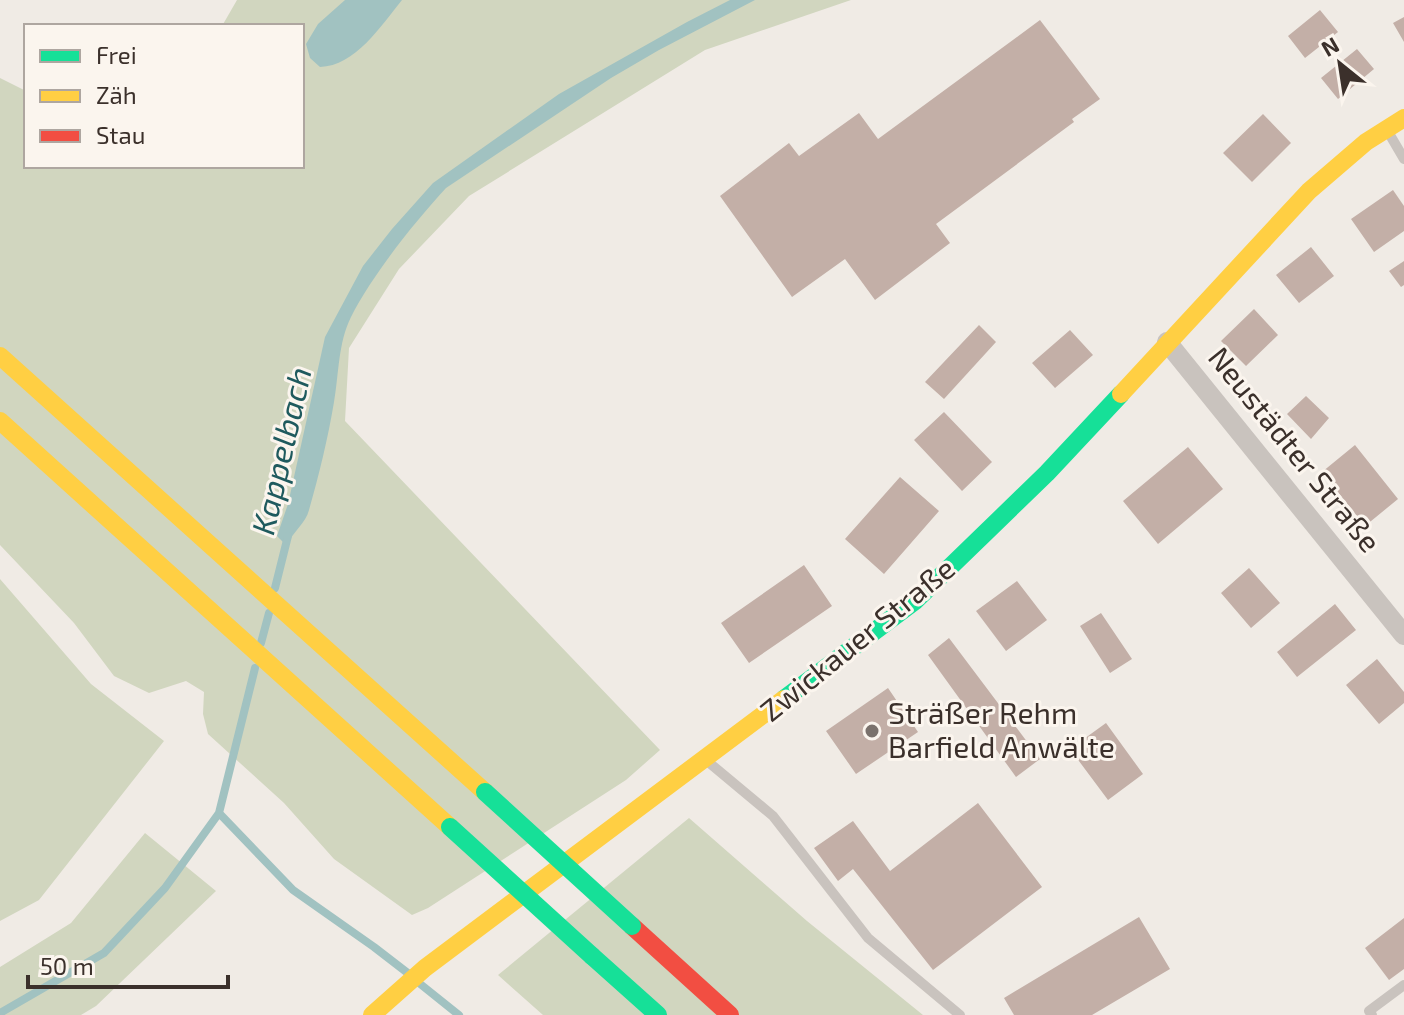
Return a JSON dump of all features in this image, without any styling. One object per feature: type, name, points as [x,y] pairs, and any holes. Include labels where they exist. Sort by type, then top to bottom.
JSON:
[{"type":"main road","name":"Zwickauer Straße","points":[[372,1015],[425,968],[915,601],[1047,473],[1309,191],[1350,153],[1385,127],[1404,118]]},
{"type":"main road","points":[[0,356],[730,1015]]},
{"type":"main road","points":[[0,421],[658,1015]]},
{"type":"street","name":"Neustädter Straße","points":[[1167,342],[1404,635]]},
{"type":"lane","points":[[1385,127],[1404,159]]},
{"type":"lane","points":[[706,760],[773,816],[868,938],[960,1015]]},
{"type":"lane","points":[[1367,1014],[1404,985]]},
{"type":"green space","points":[[237,0],[851,0],[705,50],[469,196],[399,269],[349,348],[345,421],[660,750],[626,780],[428,908],[412,915],[334,859],[284,803],[208,734],[203,714],[204,692],[186,681],[149,693],[114,676],[74,623],[0,545],[0,78],[24,90],[24,168],[304,168],[304,24],[223,24]]},
{"type":"green space","points":[[0,579],[91,684],[164,741],[39,900],[0,921]]},
{"type":"green space","points":[[689,818],[807,921],[923,1015],[543,1015],[498,975]]},
{"type":"green space","points":[[145,833],[216,891],[96,1006],[81,1015],[0,1015],[0,967],[71,923]]},
{"type":"water","points":[[345,0],[402,0],[356,52],[333,65],[320,67],[310,58],[306,44],[318,24]]},
{"type":"water","points":[[730,0],[755,0],[611,78],[446,188],[407,233],[370,284],[347,327],[313,497],[307,515],[287,546],[277,536],[288,504],[325,337],[363,266],[392,229],[433,183],[559,94]]},
{"type":"building","points":[[1320,10],[1338,32],[1305,58],[1288,36]]},
{"type":"building","points":[[1404,17],[1404,42],[1393,23]]},
{"type":"building","points":[[1040,20],[1100,99],[1072,119],[1074,122],[936,224],[950,243],[875,300],[845,259],[792,297],[720,196],[789,143],[799,156],[859,113],[878,139]]},
{"type":"building","points":[[1357,49],[1374,69],[1338,99],[1321,78]]},
{"type":"building","points":[[1263,114],[1291,143],[1252,182],[1223,153]]},
{"type":"building","points":[[1393,190],[1404,206],[1404,231],[1374,252],[1351,219]]},
{"type":"building","points":[[1311,247],[1334,276],[1299,303],[1276,275]]},
{"type":"building","points":[[1404,261],[1404,285],[1401,287],[1389,271]]},
{"type":"building","points":[[1254,309],[1278,335],[1246,366],[1221,341]]},
{"type":"building","points":[[979,325],[996,342],[944,399],[925,382]]},
{"type":"building","points":[[1070,330],[1093,355],[1055,388],[1032,363]]},
{"type":"building","points":[[1306,396],[1329,418],[1311,439],[1287,414]]},
{"type":"building","points":[[944,412],[992,462],[962,491],[914,440]]},
{"type":"building","points":[[1355,445],[1398,499],[1365,526],[1322,472]]},
{"type":"building","points":[[1188,447],[1223,489],[1158,544],[1123,501]]},
{"type":"building","points":[[900,477],[939,511],[884,574],[845,539]]},
{"type":"building","points":[[804,565],[832,606],[749,663],[721,623]]},
{"type":"building","points":[[1249,568],[1280,603],[1251,628],[1221,593]]},
{"type":"building","points":[[1017,581],[1047,620],[1006,651],[976,611]]},
{"type":"building","points":[[1335,604],[1356,630],[1297,677],[1277,652]]},
{"type":"building","points":[[1101,613],[1132,659],[1110,673],[1080,626]]},
{"type":"building","points":[[949,638],[1040,759],[1016,777],[928,655]]},
{"type":"building","points":[[1377,659],[1404,692],[1404,703],[1379,724],[1346,685]]},
{"type":"building","name":"Sträßer Rehm Barfield Anwälte","points":[[888,688],[918,732],[856,774],[826,731]]},
{"type":"building","points":[[1106,723],[1143,774],[1108,800],[1070,749]]},
{"type":"building","points":[[978,803],[1042,887],[933,970],[853,869],[838,881],[814,848],[853,821],[890,871]]},
{"type":"building","points":[[1139,917],[1170,969],[1092,1015],[1014,1015],[1004,998]]},
{"type":"building","points":[[1404,918],[1404,969],[1389,980],[1365,948]]},
{"type":"waterway","name":"Kappelbach","points":[[275,588],[288,536]]},
{"type":"waterway","name":"Kappelbach","points":[[261,643],[269,613]]},
{"type":"waterway","name":"Kappelbach","points":[[0,1013],[104,953],[165,888],[219,813],[255,668]]},
{"type":"waterway","points":[[219,813],[293,890],[409,974]]},
{"type":"waterway","points":[[419,983],[459,1015]]},
{"type":"traffic: fast","points":[[784,699],[915,601],[1047,473],[1121,394]]},
{"type":"traffic: fast","points":[[485,792],[632,926]]},
{"type":"traffic: fast","points":[[450,827],[592,956]]},
{"type":"traffic: fast","points":[[592,956],[658,1015]]},
{"type":"traffic: slow","points":[[1121,394],[1309,191],[1366,142],[1404,118]]},
{"type":"traffic: slow","points":[[0,356],[485,792]]},
{"type":"traffic: slow","points":[[0,421],[450,827]]},
{"type":"traffic: slow","points":[[372,1015],[425,968],[784,699]]},
{"type":"traffic: jam","points":[[632,926],[730,1015]]},
{"type":"place","name":"Sträßer Rehm Barfield Anwälte","points":[[872,731]]}]
